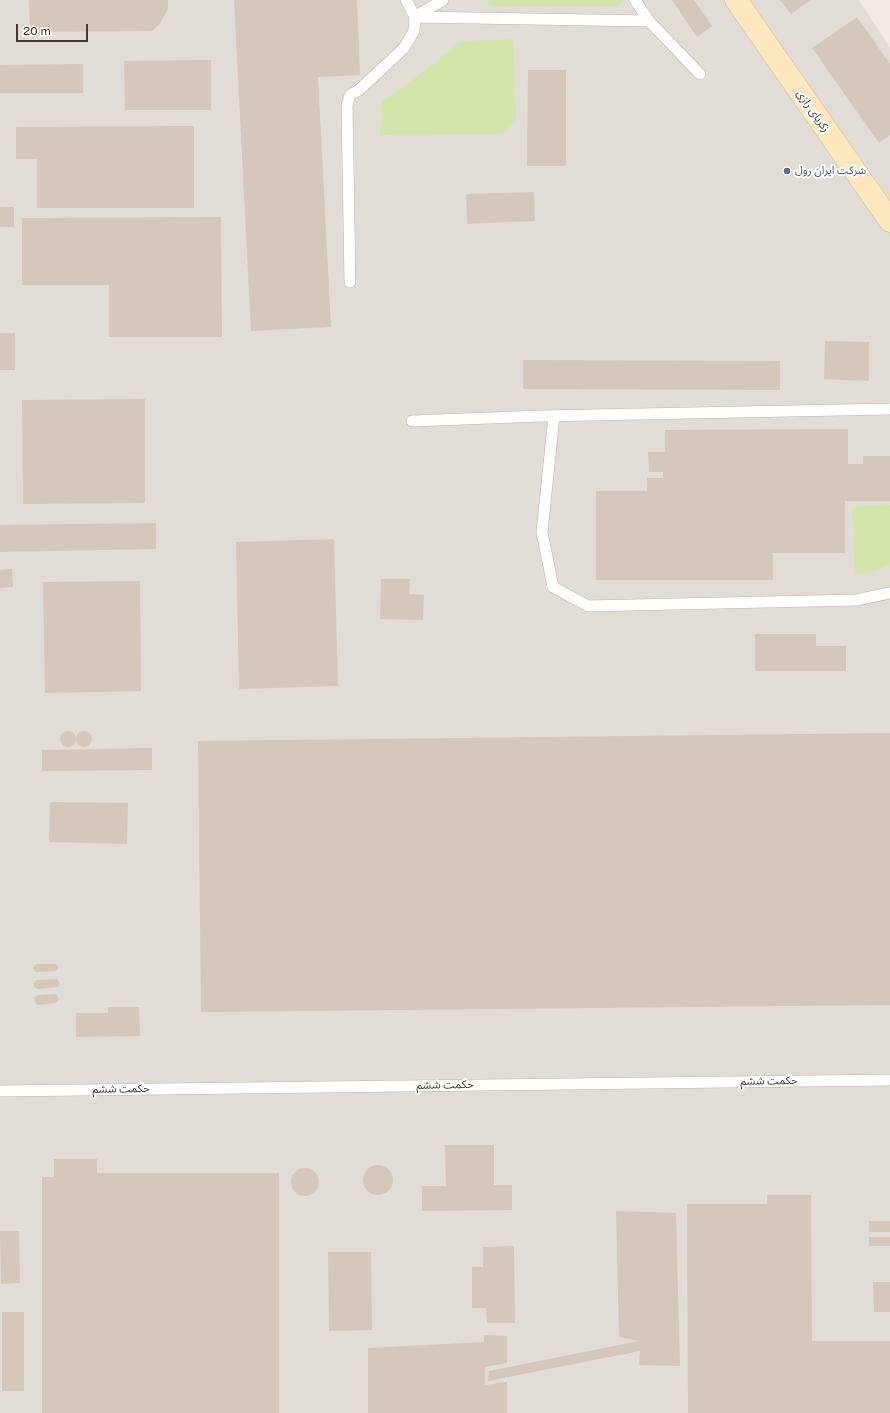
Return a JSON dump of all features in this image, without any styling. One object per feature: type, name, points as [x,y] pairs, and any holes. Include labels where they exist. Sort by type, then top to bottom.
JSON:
[{"type":"street","name":"زکریای رازی","points":[[736,0],[890,221]]},
{"type":"lane","points":[[350,282],[347,105],[350,95],[359,90],[404,48],[414,31],[415,17],[406,0]]},
{"type":"lane","points":[[415,17],[443,0]]},
{"type":"lane","points":[[635,0],[649,21],[700,74]]},
{"type":"lane","points":[[415,17],[649,21]]},
{"type":"lane","points":[[412,421],[554,416],[890,410]]},
{"type":"lane","points":[[554,416],[542,532],[552,587],[582,603],[588,606],[856,600],[890,593]]},
{"type":"lane","name":"حکمت ششم","points":[[0,1091],[890,1080]]},
{"type":"shaded area","points":[[0,0],[859,0],[890,48],[890,1413],[0,1413]]},
{"type":"green space","points":[[486,0],[623,0],[623,2],[618,6],[491,6]]},
{"type":"green space","points":[[513,39],[516,120],[502,134],[380,135],[382,102],[418,76],[460,42]]},
{"type":"green space","points":[[890,505],[890,563],[875,572],[855,573],[852,507]]},
{"type":"building","points":[[29,0],[168,0],[168,9],[159,25],[152,31],[30,32]]},
{"type":"building","points":[[234,0],[357,0],[360,75],[318,77],[331,327],[251,331]]},
{"type":"building","points":[[672,0],[694,0],[712,26],[697,37]]},
{"type":"building","points":[[780,0],[810,0],[791,14]]},
{"type":"building","points":[[857,17],[890,64],[890,135],[879,143],[812,48]]},
{"type":"building","points":[[211,60],[211,110],[125,110],[124,61]]},
{"type":"building","points":[[83,64],[83,93],[0,93],[0,65]]},
{"type":"building","points":[[528,70],[566,70],[566,166],[527,166]]},
{"type":"building","points":[[194,126],[194,208],[37,208],[37,159],[16,159],[16,127]]},
{"type":"building","points":[[534,192],[535,221],[467,224],[466,194]]},
{"type":"building","points":[[0,207],[14,207],[14,227],[0,227]]},
{"type":"building","points":[[221,217],[222,337],[109,337],[109,285],[22,285],[22,218]]},
{"type":"building","points":[[0,333],[15,333],[15,370],[0,370]]},
{"type":"building","points":[[825,341],[869,342],[869,381],[824,379]]},
{"type":"building","points":[[523,360],[780,361],[780,390],[523,389]]},
{"type":"building","points":[[145,399],[145,503],[23,504],[22,400]]},
{"type":"building","points":[[848,429],[848,464],[863,464],[863,456],[890,456],[890,501],[845,501],[845,553],[773,553],[773,580],[596,580],[596,491],[647,491],[647,478],[663,478],[663,472],[649,472],[648,452],[665,452],[665,430]]},
{"type":"building","points":[[156,523],[156,549],[0,552],[0,525]]},
{"type":"building","points":[[334,539],[338,686],[239,689],[236,542]]},
{"type":"building","points":[[12,569],[13,587],[0,588],[0,570]]},
{"type":"building","points":[[381,579],[410,579],[409,594],[424,595],[423,620],[380,619]]},
{"type":"building","points":[[140,581],[141,691],[45,693],[43,582]]},
{"type":"building","points":[[755,634],[816,634],[816,646],[846,646],[846,671],[755,671]]},
{"type":"building","points":[[68,731],[75,736],[76,739],[71,746],[68,747],[61,742],[60,739],[65,732]]},
{"type":"building","points":[[84,731],[91,736],[92,739],[87,746],[84,747],[77,742],[76,739],[81,732]]},
{"type":"building","points":[[890,733],[890,1005],[201,1012],[198,741]]},
{"type":"building","points":[[152,748],[152,770],[42,771],[42,750]]},
{"type":"building","points":[[50,802],[128,803],[127,844],[49,842]]},
{"type":"building","points":[[36,964],[56,964],[59,968],[56,971],[36,972],[33,968]]},
{"type":"building","points":[[57,979],[60,983],[58,987],[38,989],[34,987],[36,980]]},
{"type":"building","points":[[56,994],[59,1000],[56,1003],[38,1005],[35,1002],[34,998],[38,995]]},
{"type":"building","points":[[108,1007],[139,1007],[140,1036],[76,1037],[76,1013],[108,1013]]},
{"type":"building","points":[[445,1145],[494,1145],[494,1185],[512,1185],[512,1210],[422,1211],[422,1186],[446,1186]]},
{"type":"building","points":[[54,1159],[97,1159],[97,1173],[279,1173],[279,1413],[42,1413],[42,1177],[54,1177]]},
{"type":"building","points":[[378,1165],[389,1169],[393,1180],[389,1191],[378,1195],[367,1191],[363,1180],[367,1169]]},
{"type":"building","points":[[305,1168],[311,1169],[315,1172],[318,1176],[318,1188],[315,1192],[311,1195],[305,1196],[299,1195],[295,1192],[292,1188],[291,1182],[292,1176],[295,1172],[299,1169]]},
{"type":"building","points":[[767,1195],[811,1195],[812,1341],[890,1341],[890,1413],[688,1413],[687,1204],[767,1204]]},
{"type":"building","points":[[616,1211],[676,1213],[680,1366],[639,1365],[640,1351],[488,1381],[489,1371],[639,1341],[619,1337]]},
{"type":"building","points":[[869,1221],[890,1221],[890,1232],[869,1232]]},
{"type":"building","points":[[0,1231],[19,1231],[20,1283],[1,1284]]},
{"type":"building","points":[[869,1237],[890,1237],[890,1246],[869,1246]]},
{"type":"building","points":[[514,1246],[515,1323],[487,1323],[486,1308],[472,1308],[472,1267],[483,1267],[483,1247]]},
{"type":"building","points":[[328,1252],[371,1252],[372,1330],[329,1331]]},
{"type":"building","points":[[873,1282],[890,1282],[890,1312],[874,1312]]},
{"type":"building","points":[[2,1312],[24,1312],[24,1391],[2,1391]]},
{"type":"building","points":[[484,1335],[507,1336],[507,1363],[485,1367],[485,1385],[507,1382],[507,1413],[368,1413],[368,1348],[484,1342]]},
{"type":"place","name":"شرکت ایران رول","points":[[787,171]]}]
